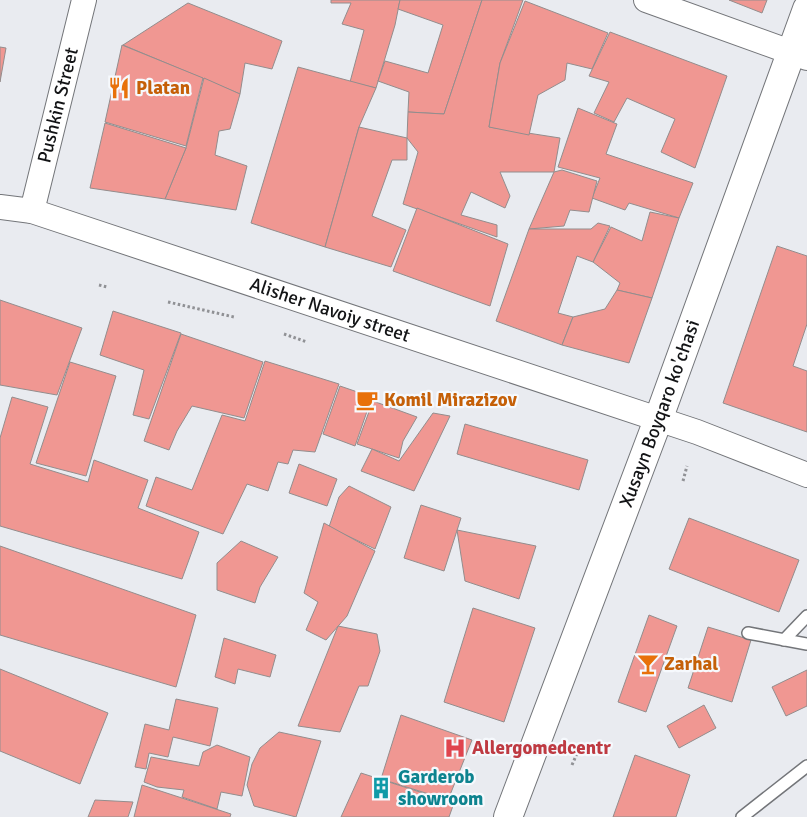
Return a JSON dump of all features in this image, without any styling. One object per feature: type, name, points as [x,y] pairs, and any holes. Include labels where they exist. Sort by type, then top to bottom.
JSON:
[{"type":"main road","name":"Xusayn Boyqaro ko'chasi","points":[[508,817],[658,420],[799,55],[807,9]]},
{"type":"street","name":"Pushkin Street","points":[[32,211],[84,0]]},
{"type":"street","points":[[646,0],[799,55]]},
{"type":"street","name":"Alisher Navoiy street","points":[[0,207],[32,211],[697,432],[807,475]]},
{"type":"lane","points":[[784,640],[807,616]]},
{"type":"lane","points":[[748,633],[807,644]]},
{"type":"lane","points":[[742,817],[807,766]]},
{"type":"path","points":[[98,285],[107,287]]},
{"type":"path","points":[[168,302],[234,317]]},
{"type":"path","points":[[284,334],[307,342]]},
{"type":"path","points":[[449,392],[458,395]]},
{"type":"path","points":[[683,481],[687,466]]},
{"type":"path","points":[[572,764],[579,749]]},
{"type":"building","points":[[331,0],[400,0],[395,25],[376,88],[350,82],[364,30],[342,24],[351,3],[331,3]]},
{"type":"building","points":[[400,0],[482,0],[444,114],[408,112],[409,92],[378,81],[385,61],[428,73],[443,25],[398,9]]},
{"type":"building","points":[[482,0],[523,0],[500,63],[489,127],[560,138],[554,172],[500,172],[510,196],[505,208],[471,192],[461,215],[497,225],[497,237],[403,204],[418,152],[407,138],[408,112],[444,114]]},
{"type":"building","points":[[729,0],[767,0],[762,13]]},
{"type":"building","points":[[525,1],[608,33],[592,69],[567,63],[565,80],[538,95],[529,135],[489,127],[500,63]]},
{"type":"building","points":[[188,3],[282,41],[272,69],[245,63],[240,94],[123,45]]},
{"type":"building","points":[[610,32],[727,76],[695,168],[661,152],[675,119],[627,98],[614,122],[594,113],[609,82],[589,76]]},
{"type":"building","points":[[122,45],[203,78],[186,146],[105,122]]},
{"type":"building","points":[[0,47],[6,48],[0,82]]},
{"type":"building","points":[[298,67],[376,88],[359,127],[325,247],[251,223]]},
{"type":"building","points":[[204,78],[240,94],[230,129],[219,131],[215,155],[247,166],[236,210],[165,199],[186,148]]},
{"type":"building","points":[[578,108],[617,124],[606,154],[693,183],[679,218],[629,203],[625,210],[592,198],[600,178],[558,167]]},
{"type":"building","points":[[105,123],[186,148],[165,199],[90,188]]},
{"type":"building","points":[[359,127],[407,138],[407,160],[392,160],[372,216],[406,230],[391,267],[325,247]]},
{"type":"building","points":[[562,170],[597,181],[589,212],[570,210],[564,226],[529,229],[554,172]]},
{"type":"building","points":[[417,208],[508,244],[490,306],[393,271]]},
{"type":"building","points":[[650,212],[679,218],[652,298],[617,290],[620,283],[593,262],[611,227],[642,241]]},
{"type":"building","points":[[598,223],[610,226],[593,262],[577,256],[558,313],[573,317],[562,345],[496,321],[529,229],[591,229]]},
{"type":"building","points":[[777,246],[807,256],[807,324],[793,366],[807,371],[807,432],[723,403]]},
{"type":"building","points":[[617,290],[652,298],[629,363],[562,345],[573,317],[605,309]]},
{"type":"building","points":[[0,300],[82,328],[57,395],[0,385]]},
{"type":"building","points":[[113,311],[181,333],[149,419],[133,415],[144,370],[100,355]]},
{"type":"building","points":[[181,334],[263,362],[244,418],[192,406],[177,431],[169,450],[144,441]]},
{"type":"building","points":[[265,361],[339,384],[315,452],[293,450],[288,464],[278,462],[268,491],[247,484],[223,534],[146,506],[156,477],[192,490],[222,415],[245,421]]},
{"type":"building","points":[[70,362],[116,376],[86,476],[36,463]]},
{"type":"building","points":[[340,386],[372,397],[355,446],[323,434]]},
{"type":"building","points":[[12,397],[48,407],[30,464],[88,482],[94,460],[148,480],[138,508],[199,532],[182,579],[0,526],[0,438]]},
{"type":"building","points":[[373,401],[417,417],[403,441],[399,458],[357,444]]},
{"type":"building","points":[[433,413],[450,416],[414,491],[361,471],[372,449],[399,461]]},
{"type":"building","points":[[465,424],[588,460],[579,490],[457,454]]},
{"type":"building","points":[[299,464],[337,479],[327,506],[289,493]]},
{"type":"building","points":[[349,486],[391,507],[375,549],[329,527],[339,497]]},
{"type":"building","points":[[421,505],[461,518],[444,571],[404,558]]},
{"type":"building","points":[[689,518],[799,560],[779,612],[669,569]]},
{"type":"building","points":[[324,523],[375,551],[347,616],[326,640],[306,630],[318,602],[304,593]]},
{"type":"building","points":[[457,530],[536,546],[519,599],[465,581]]},
{"type":"building","points":[[241,541],[278,557],[260,587],[255,603],[217,590],[217,563]]},
{"type":"building","points":[[0,546],[196,615],[176,687],[0,635]]},
{"type":"building","points":[[473,608],[535,628],[504,722],[444,702]]},
{"type":"building","name":"Zarhal","points":[[649,615],[677,626],[646,712],[618,702]]},
{"type":"building","points":[[338,626],[377,634],[380,651],[368,686],[359,686],[340,732],[298,726]]},
{"type":"building","points":[[708,627],[751,640],[732,702],[688,688]]},
{"type":"building","points":[[224,638],[276,655],[270,677],[238,669],[235,684],[215,677]]},
{"type":"building","points":[[0,669],[108,713],[80,784],[0,751]]},
{"type":"building","points":[[807,670],[807,706],[786,716],[772,687]]},
{"type":"building","points":[[176,699],[218,708],[210,746],[173,737],[168,757],[149,753],[146,769],[135,767],[145,724],[169,730]]},
{"type":"building","points":[[704,705],[716,728],[679,748],[667,726]]},
{"type":"building","points":[[401,715],[472,740],[448,800],[381,779]]},
{"type":"building","points":[[279,732],[321,741],[296,817],[254,806],[247,785],[252,764],[260,748]]},
{"type":"building","points":[[217,745],[250,757],[242,796],[221,792],[217,809],[182,797],[184,790],[157,787],[144,782],[151,757],[199,766],[203,752]]},
{"type":"building","points":[[635,755],[690,775],[676,817],[613,817]]},
{"type":"building","name":"Garderob showroom","points":[[361,773],[454,803],[449,817],[341,817]]},
{"type":"building","points":[[142,785],[231,814],[230,817],[134,817]]},
{"type":"building","points":[[95,800],[133,802],[128,817],[88,817]]},
{"type":"place","name":"Platan","points":[[119,88]]},
{"type":"place","name":"Komil Mirazizov","points":[[367,400]]},
{"type":"place","name":"Zarhal","points":[[648,664]]},
{"type":"place","name":"Allergomedcentr","points":[[455,748]]},
{"type":"place","name":"Garderob showroom","points":[[381,788]]}]
